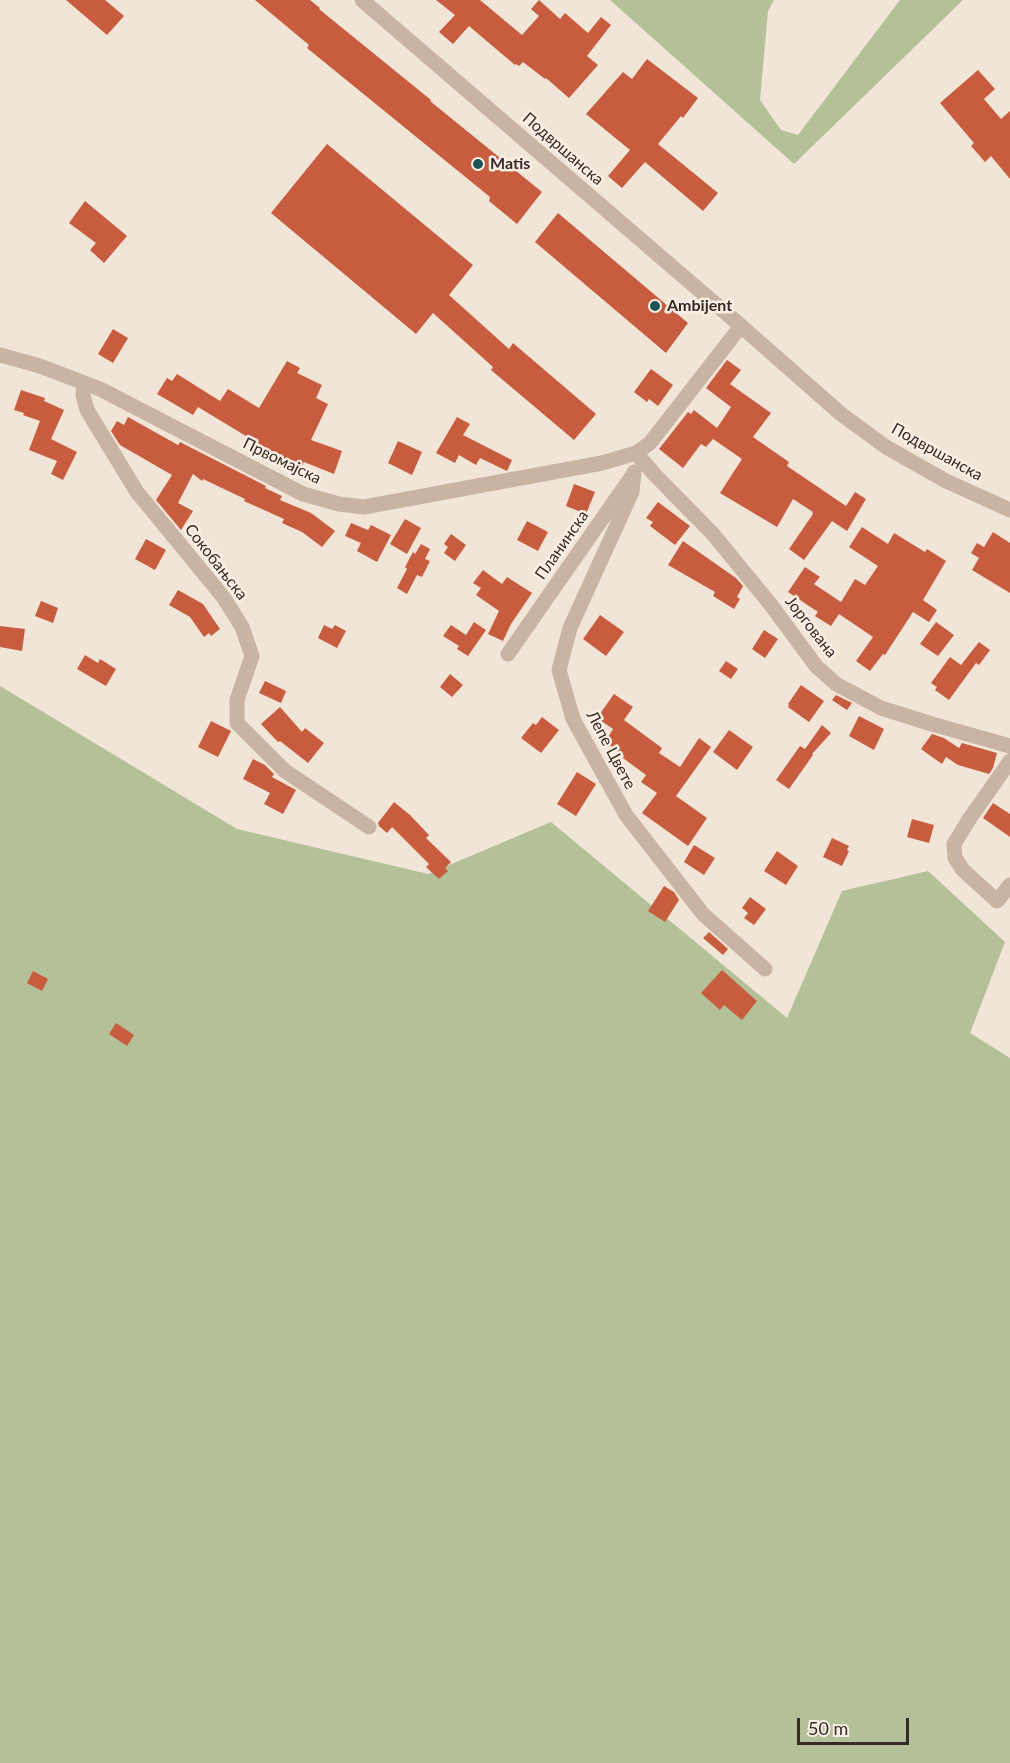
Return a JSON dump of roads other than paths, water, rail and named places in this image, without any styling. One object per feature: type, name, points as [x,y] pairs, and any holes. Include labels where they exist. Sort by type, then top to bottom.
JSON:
[{"type":"street","name":"Подвршанска","points":[[362,0],[841,414],[886,447],[946,481],[1010,510]]},
{"type":"street","points":[[636,453],[650,443],[741,326]]},
{"type":"street","name":"Првомајска","points":[[0,355],[40,366],[100,389],[303,494],[339,504],[364,507],[602,463],[636,453]]},
{"type":"street","name":"Сокобањска","points":[[84,383],[83,395],[87,410],[130,482],[224,598],[242,627],[252,656],[237,700],[237,723],[285,771],[369,827]]},
{"type":"street","name":"Планинска","points":[[508,654],[634,472],[636,453]]},
{"type":"street","name":"Јоргована","points":[[636,453],[713,534],[771,604],[816,666],[836,684],[881,708],[1010,746]]},
{"type":"street","name":"Лепе Цвете","points":[[634,472],[632,492],[570,628],[559,670],[573,719],[626,816],[703,914],[765,969]]},
{"type":"street","points":[[1010,761],[954,844],[955,858],[963,870],[997,901],[1010,885]]},
{"type":"place","name":"Matis","points":[[478,164]]},
{"type":"place","name":"Ambijent","points":[[655,306]]}]
